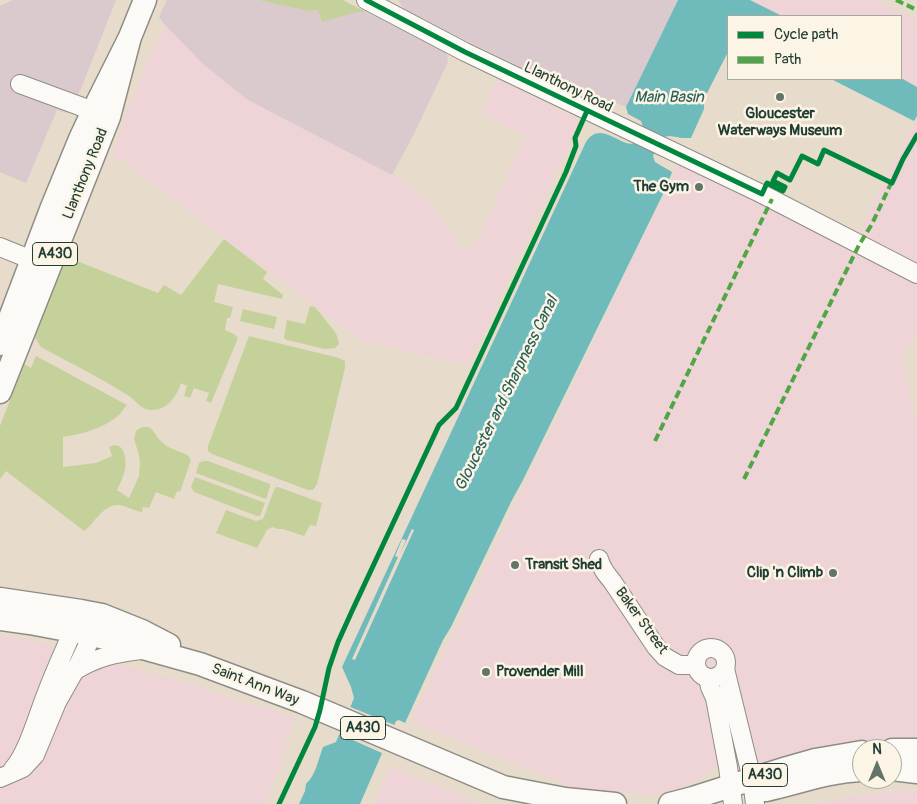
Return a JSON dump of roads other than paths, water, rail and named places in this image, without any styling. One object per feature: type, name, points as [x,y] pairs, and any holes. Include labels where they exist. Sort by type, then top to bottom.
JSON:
[{"type":"main road","name":"Llanthony Road","points":[[0,392],[41,263],[145,0]]},
{"type":"main road","name":"Llanthony Road","points":[[0,344],[41,263]]},
{"type":"main road","name":"Saint Ann Way","points":[[0,599],[87,623],[142,631],[200,664]]},
{"type":"main road","name":"Saint Ann Way","points":[[0,618],[30,623],[87,623],[149,650],[200,664],[302,702],[503,787],[506,791],[532,798],[615,804]]},
{"type":"main road","points":[[902,750],[917,750]]},
{"type":"main road","name":"A430","points":[[670,804],[742,788],[815,760],[852,754]]},
{"type":"main road","points":[[742,788],[766,790],[828,774],[852,770]]},
{"type":"main road","points":[[902,770],[917,772]]},
{"type":"main road","points":[[902,778],[917,778]]},
{"type":"main road","name":"A430","points":[[772,804],[802,794],[852,782]]},
{"type":"main road","points":[[532,798],[562,804]]},
{"type":"street","name":"Llanthony Road","points":[[366,0],[465,52],[762,194],[917,274]]},
{"type":"street","points":[[20,84],[101,114]]},
{"type":"street","points":[[0,246],[41,263]]},
{"type":"street","name":"Baker Street","points":[[599,559],[600,566],[656,647],[665,657],[679,665],[696,665]]},
{"type":"street","points":[[5,776],[23,768],[30,763],[35,755],[57,702],[74,672],[87,623]]},
{"type":"street","points":[[5,776],[15,767],[27,743],[52,678],[87,623]]},
{"type":"street","points":[[725,668],[718,677],[708,678],[700,675],[697,670],[696,659],[700,652],[705,649],[720,651],[725,658],[742,788]]},
{"type":"street","points":[[74,672],[92,661],[112,654],[149,650]]},
{"type":"street","points":[[708,678],[742,788]]},
{"type":"water","points":[[678,0],[750,0],[780,15],[727,15],[727,54],[704,99],[704,109],[691,138],[662,137],[653,156],[655,162],[672,172],[664,192],[443,640],[405,723],[399,720],[396,721],[360,804],[299,804],[323,747],[336,742],[354,698],[342,667],[585,144],[591,136],[598,133],[612,136],[630,144],[639,137],[643,127],[641,121],[628,114],[626,107]]},
{"type":"water","points":[[902,79],[917,87],[917,116],[914,121],[833,80]]},
{"type":"place","name":"Gloucester Waterways Museum","points":[[780,97]]},
{"type":"place","name":"The Gym","points":[[699,187]]},
{"type":"place","name":"Transit Shed","points":[[515,565]]},
{"type":"place","name":"Clip 'n Climb","points":[[833,573]]},
{"type":"place","name":"Provender Mill","points":[[486,672]]},
{"type":"water label","name":"Main Basin","points":[[669,98]]},
{"type":"water label","name":"Gloucester and Sharpness Canal","points":[[507,394]]}]
